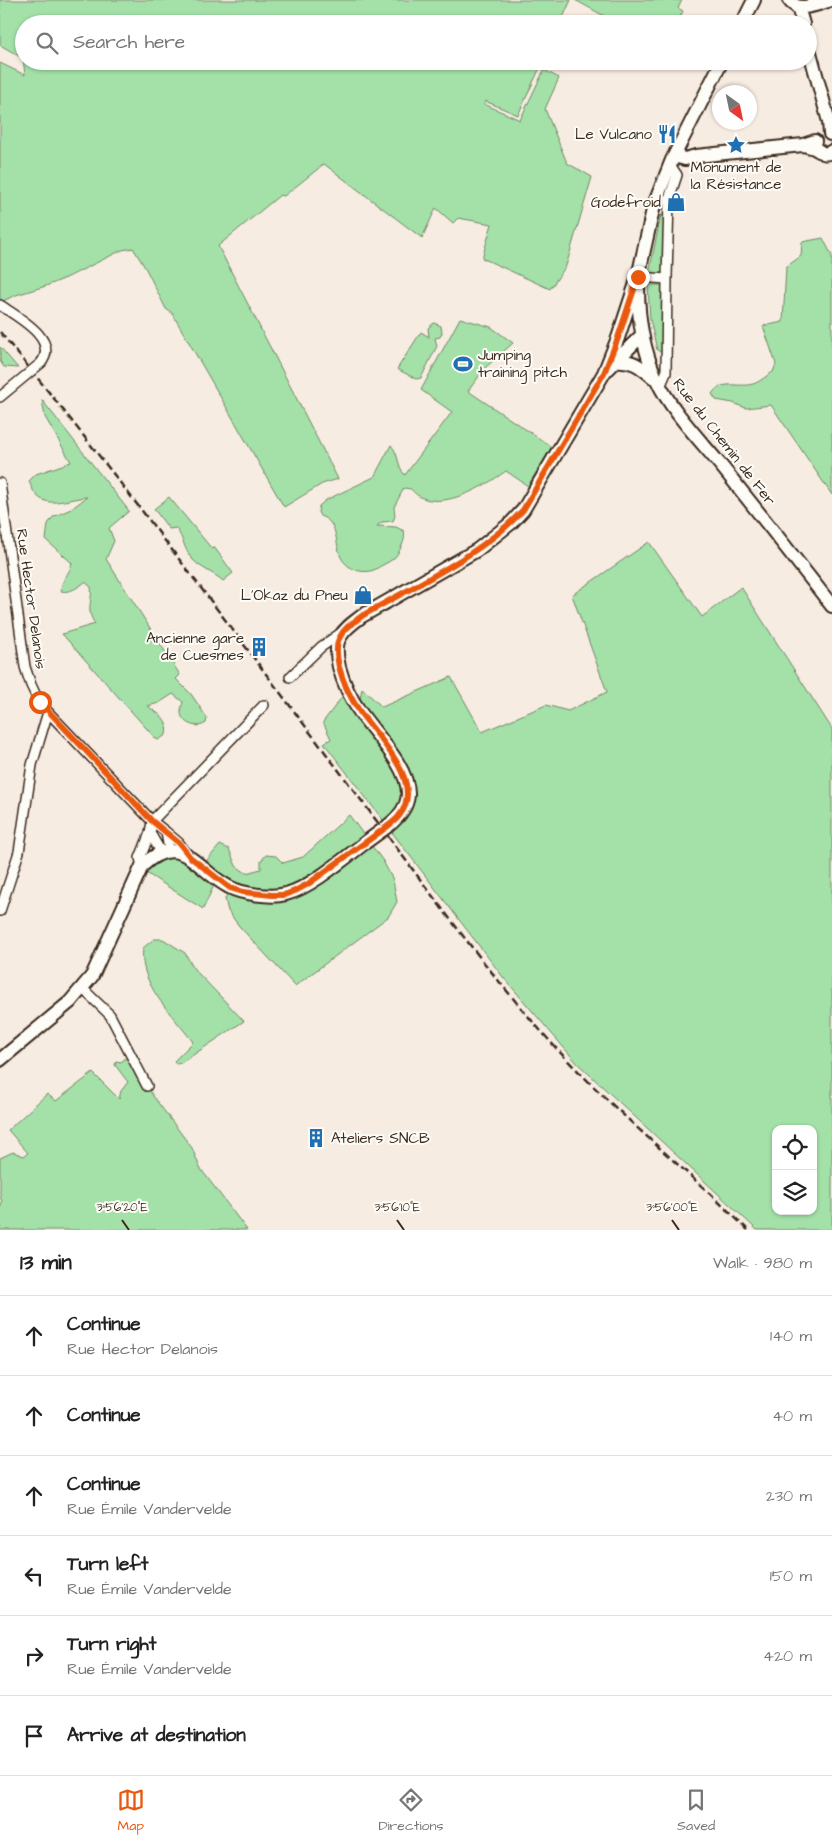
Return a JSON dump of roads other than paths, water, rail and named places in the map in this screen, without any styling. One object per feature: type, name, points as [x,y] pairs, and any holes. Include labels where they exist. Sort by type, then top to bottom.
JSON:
[{"type":"main road","points":[[746,15],[754,0]]},
{"type":"main road","points":[[802,3],[832,0]]},
{"type":"main road","points":[[0,1060],[70,1002],[82,988],[99,962],[142,866],[153,856],[165,851],[190,857],[230,888],[243,892],[284,895],[308,884],[399,816],[406,803],[408,794],[406,781],[390,752],[359,711],[337,660],[338,642],[345,630],[362,616],[477,550],[511,523],[523,510],[604,373],[618,338],[638,277],[654,205],[680,143],[717,70]]},
{"type":"main road","points":[[672,161],[696,156],[812,145],[820,135],[831,135],[815,70]]},
{"type":"main road","points":[[680,143],[696,156]]},
{"type":"main road","points":[[812,145],[819,152],[826,154],[832,151]]},
{"type":"main road","name":"Rue du Chemin de Fer","points":[[638,277],[638,304],[642,335],[659,384],[674,407],[832,606]]},
{"type":"main road","points":[[618,338],[628,333],[642,335]]},
{"type":"main road","points":[[604,373],[642,335]]},
{"type":"main road","points":[[615,362],[626,360],[636,363],[659,384]]},
{"type":"street","points":[[659,384],[666,373],[666,279],[669,199],[676,176],[672,161]]},
{"type":"street","points":[[638,277],[666,279]]},
{"type":"street","points":[[0,305],[40,336],[46,351],[41,363],[0,397]]},
{"type":"street","name":"Rue Hector Delanois","points":[[0,483],[25,667],[38,700],[152,821],[179,843],[190,857]]},
{"type":"street","points":[[290,677],[321,647],[345,630]]},
{"type":"street","points":[[142,866],[140,858],[150,833],[152,821],[264,704]]},
{"type":"street","points":[[0,911],[19,852],[32,765],[48,712]]},
{"type":"street","points":[[165,851],[166,832]]},
{"type":"street","points":[[150,833],[165,851]]},
{"type":"street","points":[[82,988],[110,1016],[147,1086]]},
{"type":"railway","points":[[0,332],[45,387],[220,613],[501,984],[579,1072],[748,1230]]},
{"type":"place","name":"Le Vulcano","points":[[667,134]]},
{"type":"place","name":"Monument de la Résistance","points":[[736,145]]},
{"type":"place","name":"Godefroid","points":[[676,202]]},
{"type":"place","name":"Jumping training pitch","points":[[463,364]]},
{"type":"place","name":"L'Okaz du Pneu","points":[[363,595]]},
{"type":"place","name":"Ancienne gare de Cuesmes","points":[[259,647]]},
{"type":"place","name":"Ateliers SNCB","points":[[316,1138]]}]
